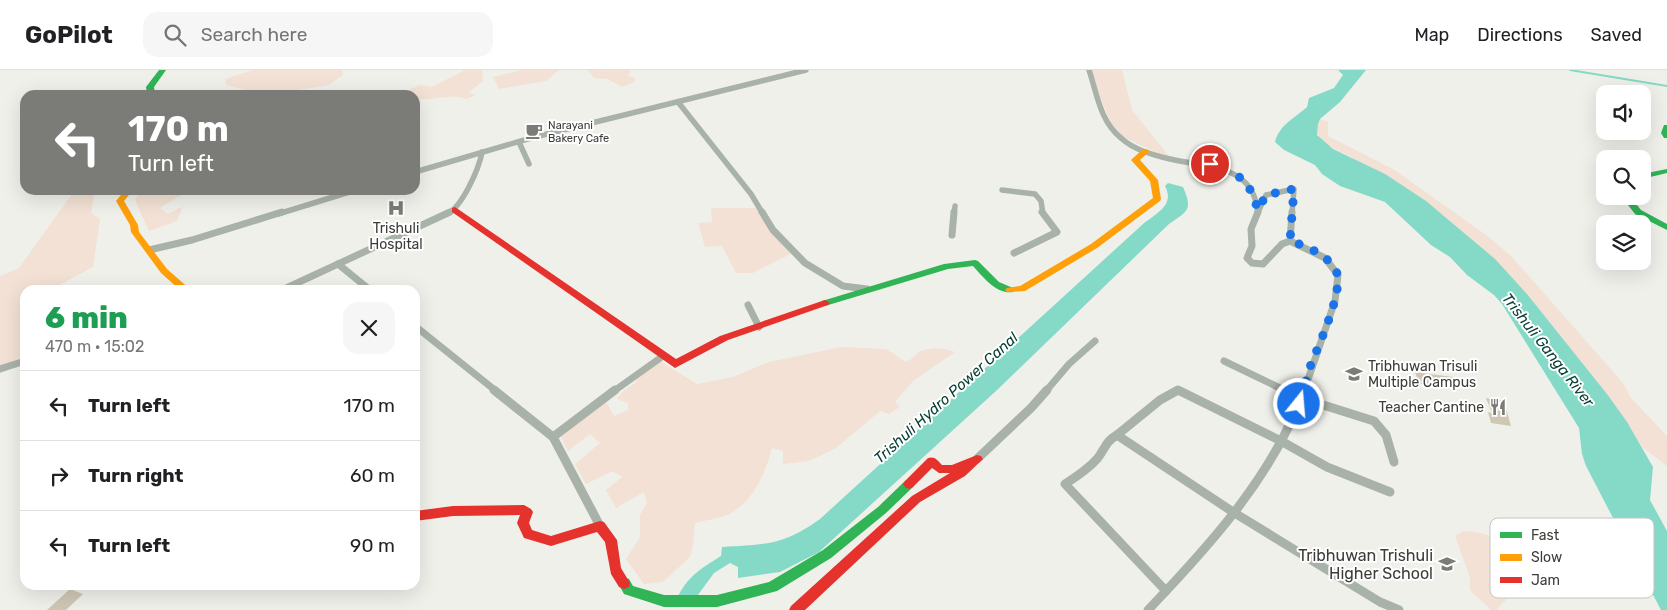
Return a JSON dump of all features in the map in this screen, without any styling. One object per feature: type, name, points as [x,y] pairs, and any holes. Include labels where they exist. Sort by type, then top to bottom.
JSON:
[{"type":"street","points":[[151,90],[150,87],[164,70]]},
{"type":"street","points":[[420,171],[519,142],[806,70]]},
{"type":"street","points":[[1088,70],[1101,113],[1119,138],[1146,151],[1172,160],[1210,164],[1241,176],[1251,188],[1258,210]]},
{"type":"street","points":[[678,102],[751,194],[773,230],[805,263],[844,286],[869,288]]},
{"type":"street","points":[[1667,127],[1665,133],[1667,136]]},
{"type":"street","points":[[519,142],[529,164]]},
{"type":"street","points":[[455,210],[675,364],[724,338],[869,288],[947,266],[975,262],[997,286],[1012,291],[1022,289],[1094,246],[1158,200],[1154,180],[1135,160],[1146,151]]},
{"type":"street","points":[[293,285],[455,210],[480,164],[482,152]]},
{"type":"street","points":[[1651,175],[1667,171]]},
{"type":"street","points":[[1148,610],[1211,542],[1233,512],[1281,441],[1301,398],[1330,319],[1339,278],[1335,268],[1311,248],[1290,241],[1282,244],[1263,264],[1252,263],[1247,258],[1253,249],[1251,230],[1266,195],[1294,189],[1290,241]]},
{"type":"street","points":[[1002,190],[1035,194],[1041,201],[1042,212],[1057,232],[1014,253]]},
{"type":"street","points":[[123,195],[120,201],[134,225],[135,232],[164,271],[180,285]]},
{"type":"street","points":[[149,250],[192,240],[340,195]]},
{"type":"street","points":[[1632,205],[1638,212],[1667,227]]},
{"type":"street","points":[[952,235],[955,206]]},
{"type":"street","points":[[338,264],[364,285]]},
{"type":"street","points":[[748,305],[759,327]]},
{"type":"street","points":[[420,330],[553,437],[600,526],[611,540],[615,570],[629,590],[664,600],[717,601],[772,587],[827,554],[882,510],[932,461],[939,468],[953,469],[978,458]]},
{"type":"street","points":[[796,610],[916,499],[961,473],[978,458],[1031,408],[1069,364],[1094,341]]},
{"type":"street","points":[[553,437],[594,405],[664,356]]},
{"type":"street","points":[[1224,360],[1301,398],[1374,421],[1386,435],[1394,462]]},
{"type":"street","points":[[0,369],[20,363]]},
{"type":"street","points":[[1166,591],[1065,484],[1080,474],[1102,454],[1107,441],[1160,400],[1178,390],[1281,441],[1327,467],[1390,492]]},
{"type":"street","points":[[1117,435],[1233,512],[1380,602],[1399,610]]},
{"type":"street","points":[[420,515],[453,511],[524,510],[527,512],[523,523],[528,534],[551,541],[600,526]]},
{"type":"shaded area","points":[[253,70],[342,70],[343,75],[329,85],[297,90],[247,90],[226,85],[225,79]]},
{"type":"shaded area","points":[[465,70],[482,70],[483,81],[469,92],[476,95],[467,99],[447,97],[420,99],[420,90],[409,90],[420,85],[432,87]]},
{"type":"shaded area","points":[[522,70],[559,70],[546,81],[499,89],[493,77]]},
{"type":"shaded area","points":[[588,70],[630,70],[628,76],[635,78],[634,82],[622,87],[607,79],[594,78]]},
{"type":"shaded area","points":[[1089,70],[1122,70],[1132,110],[1172,160],[1115,133]]},
{"type":"shaded area","points":[[1320,119],[1328,122],[1328,136],[1393,169],[1489,237],[1512,257],[1623,383],[1631,398],[1667,436],[1667,466],[1642,447],[1607,394],[1527,294],[1350,156],[1325,143],[1318,133],[1317,126]]},
{"type":"shaded area","points":[[71,195],[94,195],[91,213],[100,219],[93,267],[59,285],[20,285],[20,364],[0,374],[0,276],[19,268]]},
{"type":"shaded area","points":[[138,195],[182,195],[160,208],[168,214],[183,206],[177,221],[149,231],[135,200]]},
{"type":"shaded area","points":[[711,208],[757,208],[761,218],[791,254],[753,273],[736,273],[722,246],[705,247],[698,223],[712,222]]},
{"type":"shaded area","points":[[841,347],[886,349],[906,362],[919,352],[932,348],[955,352],[913,381],[895,402],[900,407],[889,414],[880,411],[836,448],[809,461],[783,464],[783,451],[772,448],[762,477],[745,502],[725,516],[695,523],[690,557],[663,582],[644,584],[626,559],[640,537],[640,515],[647,502],[644,492],[616,508],[606,490],[622,477],[613,471],[586,484],[575,464],[600,443],[590,434],[568,451],[561,437],[605,400],[614,416],[628,410],[628,403],[617,399],[623,391],[637,382],[634,378],[660,361],[697,384],[733,377],[769,362]]},
{"type":"shaded area","points":[[1464,531],[1490,536],[1490,598],[1508,598],[1496,610],[1491,610],[1470,590],[1470,577],[1455,536]]},
{"type":"water","name":"Trishuli Ganga River","points":[[1338,70],[1366,70],[1340,102],[1320,119],[1317,135],[1333,149],[1385,174],[1426,201],[1495,259],[1527,294],[1627,422],[1653,467],[1650,500],[1667,531],[1667,610],[1661,610],[1654,597],[1654,518],[1613,518],[1586,466],[1582,454],[1579,428],[1502,304],[1494,295],[1467,275],[1450,257],[1431,245],[1385,202],[1340,186],[1322,174],[1315,165],[1284,150],[1275,142],[1284,126],[1307,107],[1309,98],[1334,88],[1343,75]]},
{"type":"water","points":[[1168,183],[1183,187],[1188,201],[1187,209],[1184,213],[1169,224],[996,391],[819,552],[780,572],[738,578],[738,567],[730,563],[714,573],[695,599],[677,599],[690,579],[721,556],[722,547],[774,542],[807,528],[820,519],[1143,224],[1159,212],[1168,198],[1165,186]]},
{"type":"building","points":[[1415,372],[1453,377],[1458,389],[1419,384]]},
{"type":"building","name":"Teacher Cantine","points":[[1486,398],[1504,401],[1511,426],[1491,423],[1488,412],[1492,413]]},
{"type":"building","points":[[69,590],[83,594],[66,610],[47,610]]},
{"type":"waterway","points":[[1570,70],[1667,86]]},
{"type":"traffic: fast","points":[[150,90],[150,87],[163,70]]},
{"type":"traffic: fast","points":[[1667,127],[1665,133],[1667,136]]},
{"type":"traffic: fast","points":[[1651,175],[1667,171]]},
{"type":"traffic: fast","points":[[1632,205],[1638,212],[1667,227]]},
{"type":"traffic: fast","points":[[825,303],[947,266],[975,263],[996,284],[1010,290]]},
{"type":"traffic: fast","points":[[624,583],[629,590],[664,601],[717,601],[772,587],[827,554],[882,510],[909,484]]},
{"type":"traffic: slow","points":[[1010,290],[1022,289],[1094,246],[1157,199],[1154,180],[1135,160],[1146,151]]},
{"type":"traffic: slow","points":[[125,195],[120,201],[134,225],[135,232],[164,271],[180,285]]},
{"type":"traffic: jam","points":[[455,210],[675,364],[724,338],[825,303]]},
{"type":"traffic: jam","points":[[909,484],[932,461],[939,469],[953,469],[977,459]]},
{"type":"traffic: jam","points":[[796,610],[916,499],[961,473],[971,464]]},
{"type":"traffic: jam","points":[[420,515],[453,511],[524,510],[527,512],[523,523],[528,534],[551,541],[600,526],[611,540],[615,570],[624,583]]},
{"type":"place","name":"Narayani Bakery Cafe","points":[[534,131]]},
{"type":"place","name":"Trishuli Hospital","points":[[396,208]]},
{"type":"place","name":"Tribhuwan Trisuli Multiple Campus","points":[[1354,374]]},
{"type":"place","name":"Teacher Cantine","points":[[1498,407]]},
{"type":"place","name":"Tribhuwan Trishuli Higher School","points":[[1447,564]]},
{"type":"route","points":[[1210,164],[1241,176],[1251,188],[1258,210],[1266,195],[1294,189],[1292,202],[1294,221],[1290,241],[1311,248],[1335,268],[1339,278],[1330,319],[1310,367],[1299,404]]},
{"type":"water label","name":"Trishuli Hydro Power Canal","points":[[946,398]]}]
